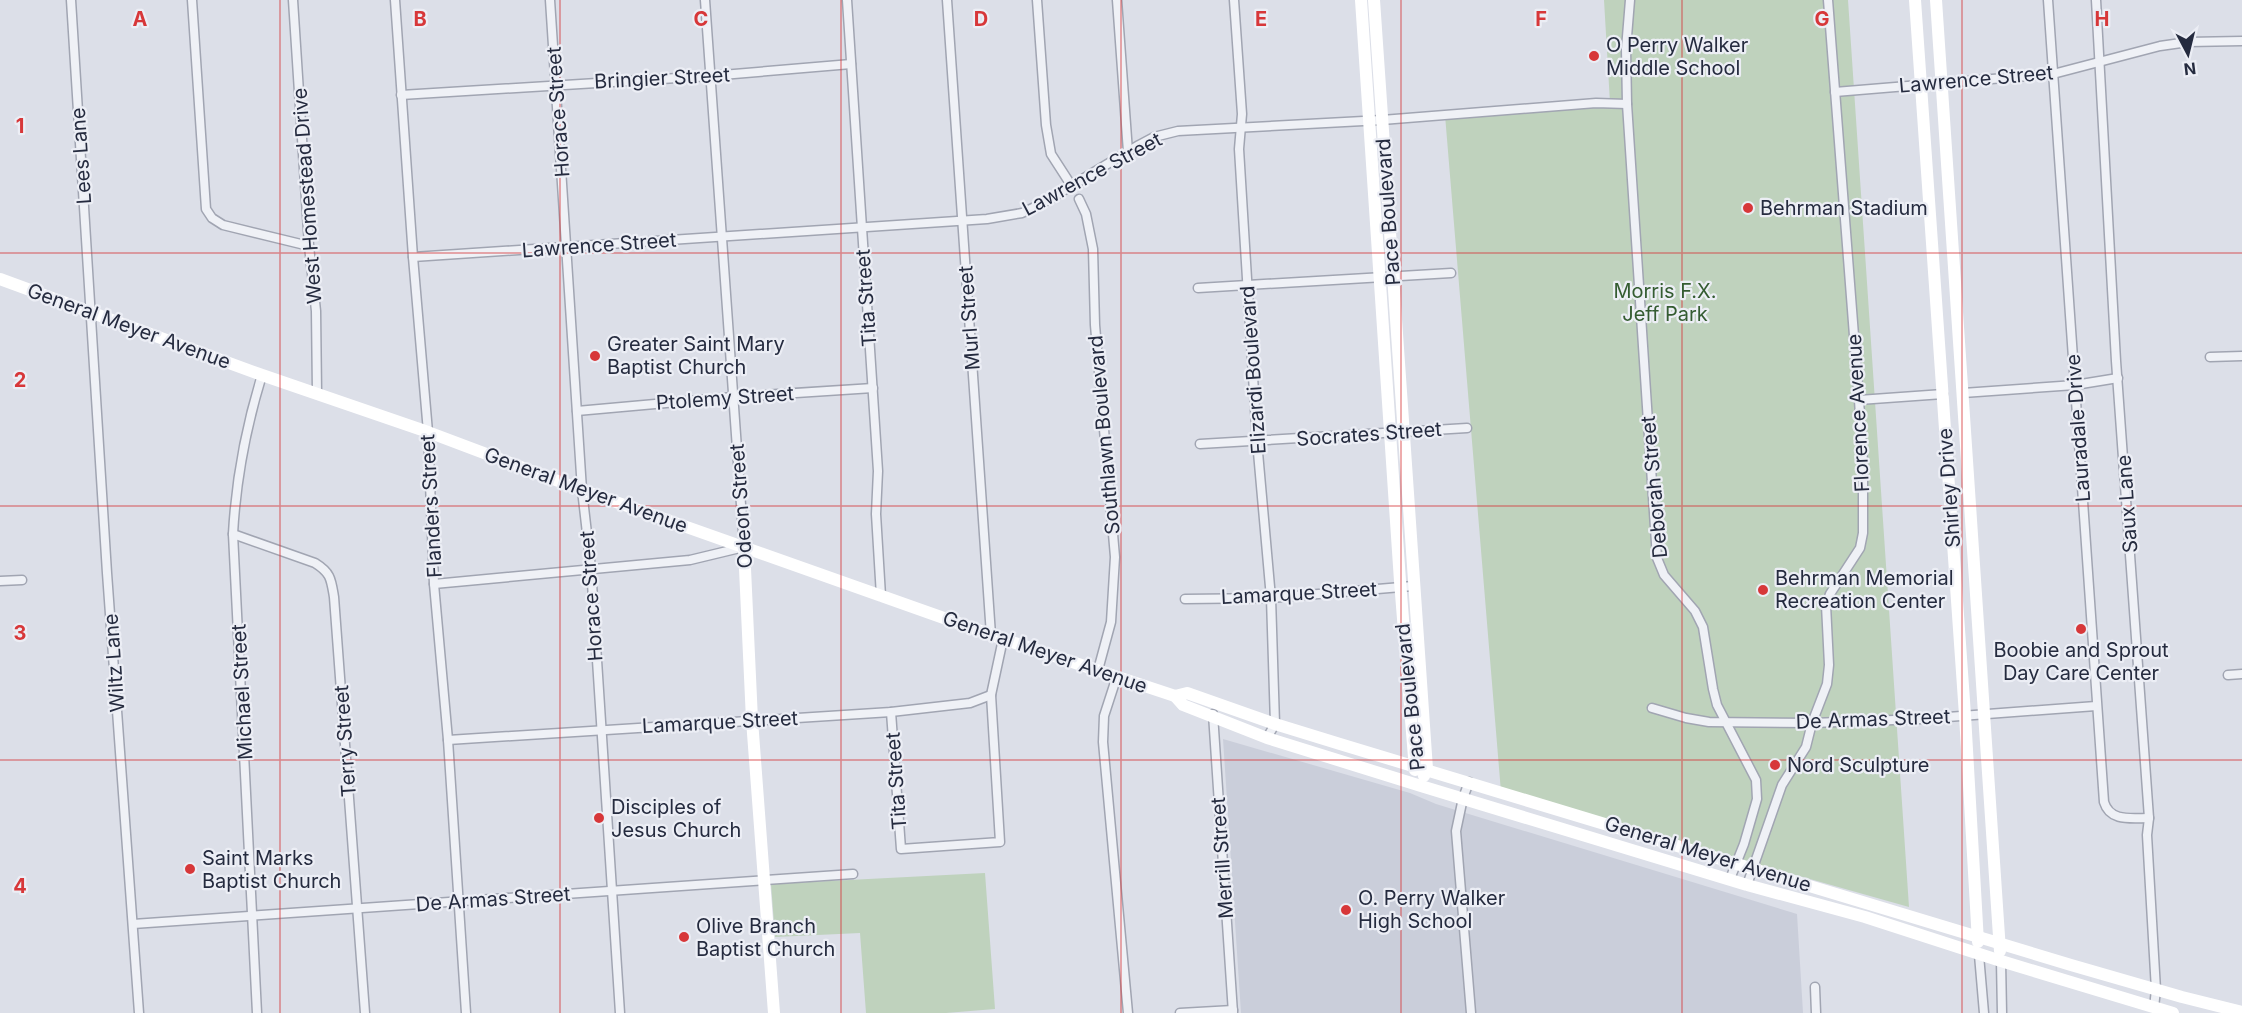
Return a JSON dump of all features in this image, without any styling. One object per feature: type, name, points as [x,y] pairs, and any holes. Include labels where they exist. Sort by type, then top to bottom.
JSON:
[{"type":"street","name":"Lees Lane","points":[[71,0],[91,312]]},
{"type":"street","points":[[192,0],[206,209],[212,218],[223,225],[309,246]]},
{"type":"street","name":"West Homestead Drive","points":[[293,0],[309,246],[316,311],[317,393]]},
{"type":"street","name":"Flanders Street","points":[[395,0],[428,432],[434,584],[448,740],[466,1013]]},
{"type":"street","name":"Horace Street","points":[[550,0],[568,247],[582,490],[591,568],[620,1013]]},
{"type":"street","name":"Odeon Street","points":[[705,0],[744,547],[752,720],[774,1013]]},
{"type":"street","name":"Tita Street","points":[[847,0],[878,471],[876,514],[881,596]]},
{"type":"street","name":"Murl Street","points":[[901,849],[1000,842],[991,696],[997,637],[947,0]]},
{"type":"street","points":[[1037,0],[1046,125],[1051,154],[1071,185]]},
{"type":"street","points":[[1117,0],[1128,152]]},
{"type":"street","name":"Elizardi Boulevard","points":[[1234,0],[1242,114],[1239,148],[1257,441],[1271,598],[1275,724],[1268,738]]},
{"type":"street","name":"Pace Boulevard","points":[[1361,0],[1400,587],[1414,766],[1421,786]]},
{"type":"street","name":"Pace Boulevard","points":[[1374,0],[1427,770],[1421,786]]},
{"type":"street","points":[[1626,104],[1626,49],[1630,0]]},
{"type":"street","points":[[1828,0],[1835,92]]},
{"type":"street","name":"Shirley Drive","points":[[1915,0],[1984,1013]]},
{"type":"street","name":"Shirley Drive","points":[[1936,0],[2001,961],[2002,1013]]},
{"type":"street","name":"Lauradale Drive","points":[[2048,0],[2104,802],[2106,811],[2113,816],[2149,818]]},
{"type":"street","name":"Saux Lane","points":[[2096,0],[2118,378],[2149,818],[2146,836],[2156,990],[2154,1007]]},
{"type":"street","name":"Lawrence Street","points":[[1835,92],[2053,74],[2160,46],[2188,42],[2242,41]]},
{"type":"street","name":"Bringier Street","points":[[401,95],[710,76],[851,64]]},
{"type":"street","name":"Florence Avenue","points":[[1747,885],[1782,785],[1806,747],[1812,723],[1827,684],[1829,665],[1826,605],[1830,594],[1860,548],[1863,533],[1863,462],[1835,92]]},
{"type":"street","name":"Lawrence Street","points":[[413,257],[1005,217],[1022,213],[1041,204],[1154,137],[1178,131],[1369,121],[1596,103],[1626,104]]},
{"type":"street","name":"Deborah Street","points":[[1626,104],[1657,558],[1664,574],[1695,611],[1703,627],[1717,705],[1756,780],[1757,799],[1730,879]]},
{"type":"street","name":"Southlawn Boulevard","points":[[1079,199],[1086,214],[1093,249],[1095,325],[1115,557],[1111,622],[1098,670]]},
{"type":"street","points":[[1198,288],[1451,273]]},
{"type":"street","name":"General Meyer Avenue","points":[[0,279],[262,375],[428,432],[582,490],[997,637],[1175,696],[1183,705],[1268,738],[2174,1013]]},
{"type":"street","name":"Wiltz Lane","points":[[91,312],[139,1013]]},
{"type":"street","points":[[2210,357],[2242,356]]},
{"type":"street","name":"Michael Street","points":[[257,1013],[233,534],[240,464],[249,416],[262,375]]},
{"type":"street","points":[[1859,400],[2075,385],[2118,378]]},
{"type":"street","name":"Ptolemy Street","points":[[577,411],[733,397],[873,388]]},
{"type":"street","name":"Socrates Street","points":[[1200,444],[1467,428]]},
{"type":"street","name":"Terry Street","points":[[233,534],[315,563],[329,574],[334,597],[365,1013]]},
{"type":"street","points":[[434,584],[690,560],[744,547]]},
{"type":"street","points":[[0,581],[22,580]]},
{"type":"street","name":"Lamarque Street","points":[[1185,599],[1271,598],[1413,586]]},
{"type":"street","points":[[2228,675],[2242,674]]},
{"type":"street","points":[[1117,676],[1104,716],[1103,734],[1128,1013]]},
{"type":"street","name":"General Meyer Avenue","points":[[1175,696],[1187,693],[1275,724],[1999,943],[2156,990],[2242,1012]]},
{"type":"street","name":"Lamarque Street","points":[[448,740],[891,712],[970,703],[991,696]]},
{"type":"street","name":"Merrill Street","points":[[1217,704],[1212,717],[1233,1011]]},
{"type":"street","name":"De Armas Street","points":[[1652,708],[1686,718],[1728,723],[1812,723],[1965,716],[2096,706]]},
{"type":"street","name":"Tita Street","points":[[891,712],[901,849]]},
{"type":"street","points":[[1469,782],[1456,831],[1471,1013]]},
{"type":"street","name":"De Armas Street","points":[[133,924],[853,874]]},
{"type":"street","points":[[1815,987],[1816,1013]]},
{"type":"street","points":[[1180,1013],[1233,1011]]},
{"type":"shaded area","points":[[1223,739],[1410,793],[1436,804],[1797,914],[1803,1013],[1241,1013]]},
{"type":"green space","name":"Morris F.X. Jeff Park","points":[[1604,0],[1848,0],[1909,907],[1501,792],[1445,115],[1610,103]]},
{"type":"green space","points":[[985,873],[995,1009],[946,1013],[866,1013],[860,933],[775,937],[771,884]]},
{"type":"place","name":"O Perry Walker Middle School","points":[[1594,56]]},
{"type":"place","name":"Behrman Stadium","points":[[1748,208]]},
{"type":"place","name":"Greater Saint Mary Baptist Church","points":[[595,356]]},
{"type":"place","name":"Behrman Memorial Recreation Center","points":[[1763,590]]},
{"type":"place","name":"Boobie and Sprout Day Care Center","points":[[2081,629]]},
{"type":"place","name":"Nord Sculpture","points":[[1775,765]]},
{"type":"place","name":"Disciples of Jesus Church","points":[[599,818]]},
{"type":"place","name":"Saint Marks Baptist Church","points":[[190,869]]},
{"type":"place","name":"O. Perry Walker High School","points":[[1346,910]]},
{"type":"place","name":"Olive Branch Baptist Church","points":[[684,937]]}]
